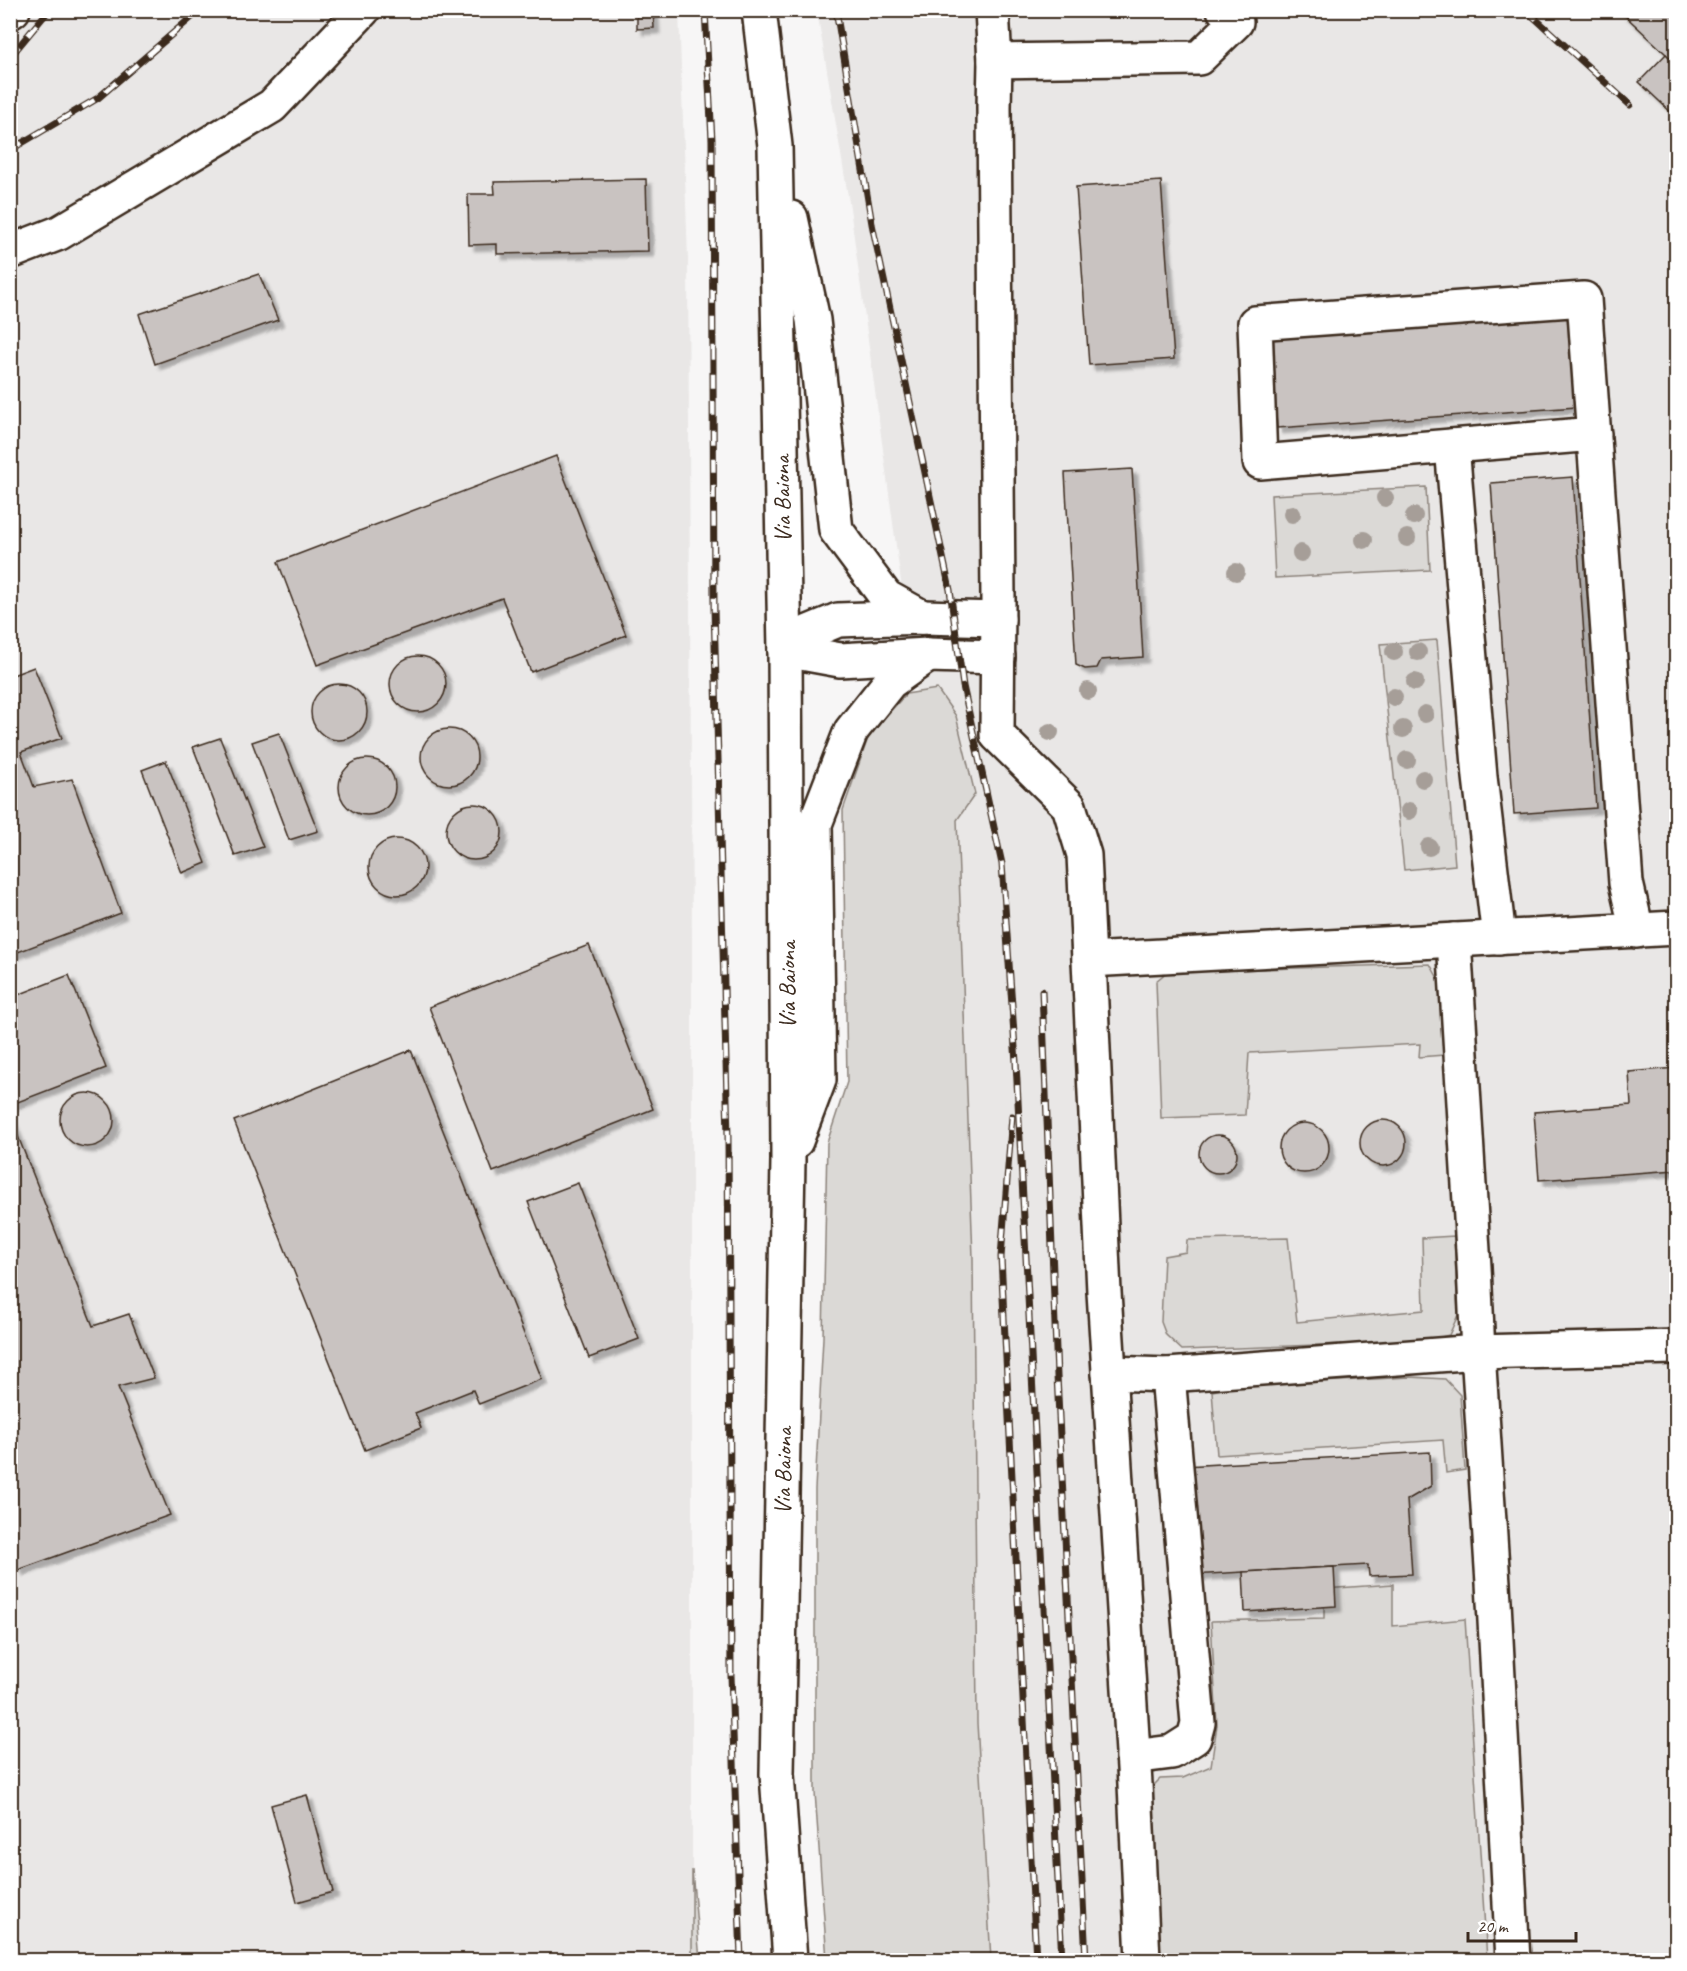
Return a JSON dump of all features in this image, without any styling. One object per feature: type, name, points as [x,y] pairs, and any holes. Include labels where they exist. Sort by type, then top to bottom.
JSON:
[{"type":"street","points":[[10,252],[59,233],[272,106],[363,10]]},
{"type":"street","name":"Via Baiona","points":[[759,10],[775,146],[785,650],[788,1160],[777,1774],[790,1960]]},
{"type":"street","points":[[992,10],[995,61],[997,735],[1069,806],[1084,855],[1109,1373],[1143,1960]]},
{"type":"street","points":[[995,61],[1199,58],[1236,22],[1224,10]]},
{"type":"street","points":[[775,146],[813,320],[836,530],[886,597],[922,617]]},
{"type":"street","points":[[1594,435],[1260,462],[1255,323],[1584,299],[1594,435],[1626,883],[1637,931]]},
{"type":"street","points":[[1452,446],[1480,777],[1499,938]]},
{"type":"street","points":[[785,650],[809,632],[838,620],[922,617],[998,619]]},
{"type":"street","points":[[785,650],[840,660],[928,655],[998,657]]},
{"type":"street","points":[[788,1160],[819,1080],[815,824],[851,731],[890,682],[928,655]]},
{"type":"street","points":[[1089,960],[1677,928]]},
{"type":"street","points":[[1454,940],[1493,1583],[1513,1960]]},
{"type":"street","points":[[1109,1373],[1168,1375],[1478,1352],[1677,1347]]},
{"type":"street","points":[[1133,1757],[1172,1752],[1194,1738],[1198,1723],[1168,1375]]},
{"type":"shaded area","points":[[11,11],[679,11],[688,259],[692,940],[692,1960],[11,1960]]},
{"type":"shaded area","points":[[817,11],[1676,11],[1676,1960],[991,1960],[977,1723],[973,1258],[969,1170],[917,699],[850,208]]},
{"type":"shaded area","points":[[1426,487],[1430,570],[1275,578],[1271,495]]},
{"type":"shaded area","points":[[1437,640],[1455,865],[1404,870],[1380,644]]},
{"type":"shaded area","points":[[937,689],[956,716],[975,794],[957,820],[973,1258],[977,1723],[991,1960],[827,1960],[815,1792],[815,1489],[823,1338],[827,1143],[847,1082],[843,810],[869,735],[906,694]]},
{"type":"shaded area","points":[[1430,964],[1440,982],[1444,1055],[1419,1057],[1420,1044],[1249,1053],[1245,1115],[1161,1118],[1156,981],[1167,972]]},
{"type":"shaded area","points":[[1454,1236],[1458,1315],[1449,1335],[1425,1341],[1182,1350],[1166,1335],[1161,1322],[1164,1256],[1186,1252],[1187,1240],[1288,1238],[1297,1322],[1424,1310],[1422,1238]]},
{"type":"shaded area","points":[[1410,1377],[1445,1379],[1460,1395],[1465,1470],[1446,1473],[1443,1440],[1217,1455],[1212,1391],[1233,1387]]},
{"type":"shaded area","points":[[1393,1584],[1393,1626],[1465,1619],[1487,1960],[1159,1960],[1141,1798],[1160,1779],[1183,1778],[1211,1766],[1217,1725],[1211,1621],[1324,1618],[1324,1589]]},
{"type":"shaded area","points":[[692,1870],[700,1960],[692,1960]]},
{"type":"building","points":[[637,10],[653,10],[654,28],[637,29]]},
{"type":"building","points":[[1619,10],[1676,10],[1676,64],[1666,54]]},
{"type":"building","points":[[1666,54],[1676,64],[1676,117],[1639,82]]},
{"type":"building","points":[[646,179],[648,251],[497,254],[497,244],[469,245],[468,194],[495,194],[494,182]]},
{"type":"building","points":[[1161,181],[1174,359],[1089,365],[1076,187]]},
{"type":"building","points":[[259,274],[278,320],[155,364],[139,314]]},
{"type":"building","points":[[1571,317],[1577,407],[1277,428],[1270,338]]},
{"type":"building","points":[[556,456],[626,635],[531,672],[502,598],[317,665],[278,562]]},
{"type":"building","points":[[1132,469],[1143,657],[1101,660],[1097,668],[1085,669],[1076,665],[1065,473]]},
{"type":"building","points":[[1573,477],[1596,808],[1514,814],[1491,483]]},
{"type":"building","points":[[418,656],[429,658],[438,664],[444,673],[446,684],[444,695],[438,704],[429,710],[418,712],[407,710],[398,704],[392,695],[390,684],[392,673],[398,664],[407,658]]},
{"type":"building","points":[[34,667],[62,738],[21,752],[34,787],[72,779],[121,913],[10,955],[10,676]]},
{"type":"building","points":[[339,684],[350,686],[359,692],[365,701],[367,712],[365,723],[359,732],[350,738],[339,740],[328,738],[319,732],[313,723],[311,712],[313,701],[319,692],[328,686]]},
{"type":"building","points":[[449,729],[460,731],[469,737],[475,746],[477,757],[475,768],[469,777],[460,783],[449,785],[438,783],[429,777],[423,768],[421,757],[423,746],[429,737],[438,731]]},
{"type":"building","points":[[279,733],[318,831],[289,840],[252,742]]},
{"type":"building","points":[[220,738],[263,847],[235,856],[193,747]]},
{"type":"building","points":[[367,759],[378,761],[387,767],[393,776],[395,787],[393,798],[387,807],[378,813],[367,815],[356,813],[347,807],[341,798],[339,787],[341,776],[347,767],[356,761]]},
{"type":"building","points":[[166,761],[206,863],[182,873],[142,770]]},
{"type":"building","points":[[474,804],[485,806],[494,812],[500,821],[502,832],[500,843],[494,852],[485,858],[474,860],[463,858],[454,852],[448,843],[446,832],[448,821],[454,812],[463,806]]},
{"type":"building","points":[[397,839],[408,841],[417,847],[423,856],[425,867],[423,878],[417,887],[408,893],[397,895],[386,893],[377,887],[371,878],[369,867],[371,856],[377,847],[386,841]]},
{"type":"building","points":[[589,945],[653,1109],[493,1172],[429,1007]]},
{"type":"building","points":[[69,975],[106,1068],[10,1105],[10,998]]},
{"type":"building","points":[[411,1050],[542,1379],[479,1404],[473,1390],[415,1413],[421,1428],[365,1450],[234,1121]]},
{"type":"building","points":[[1676,1068],[1676,1170],[1539,1180],[1534,1112],[1631,1105],[1629,1072]]},
{"type":"building","points":[[87,1093],[97,1095],[106,1101],[112,1110],[114,1120],[112,1130],[106,1139],[97,1145],[87,1147],[77,1145],[68,1139],[62,1130],[60,1120],[62,1110],[68,1101],[77,1095]]},
{"type":"building","points":[[10,1116],[93,1326],[129,1314],[154,1378],[118,1387],[170,1515],[18,1570],[10,1552]]},
{"type":"building","points":[[1383,1120],[1399,1127],[1406,1143],[1399,1159],[1383,1166],[1367,1159],[1360,1143],[1367,1127]]},
{"type":"building","points":[[1304,1123],[1322,1130],[1329,1148],[1322,1166],[1304,1173],[1286,1166],[1279,1148],[1286,1130]]},
{"type":"building","points":[[1218,1135],[1231,1141],[1237,1154],[1231,1167],[1218,1173],[1205,1167],[1199,1154],[1205,1141]]},
{"type":"building","points":[[578,1183],[639,1339],[589,1358],[528,1202]]},
{"type":"building","points":[[1430,1452],[1431,1486],[1407,1500],[1412,1574],[1369,1576],[1368,1565],[1191,1575],[1185,1466]]},
{"type":"building","points":[[1334,1567],[1336,1606],[1245,1612],[1243,1572]]},
{"type":"building","points":[[307,1795],[333,1892],[297,1902],[271,1805]]},
{"type":"railway","points":[[10,57],[49,10]]},
{"type":"railway","points":[[10,150],[98,98],[200,10]]},
{"type":"railway","points":[[705,10],[712,140],[714,608],[728,1137],[731,1675],[741,1960]]},
{"type":"railway","points":[[836,10],[872,224],[950,590],[963,686],[1002,864],[1016,1062],[1062,1960]]},
{"type":"railway","points":[[1526,10],[1630,105]]},
{"type":"railway","points":[[1042,991],[1057,1376],[1086,1960]]},
{"type":"railway","points":[[1012,1116],[1001,1257],[1036,1960]]}]
